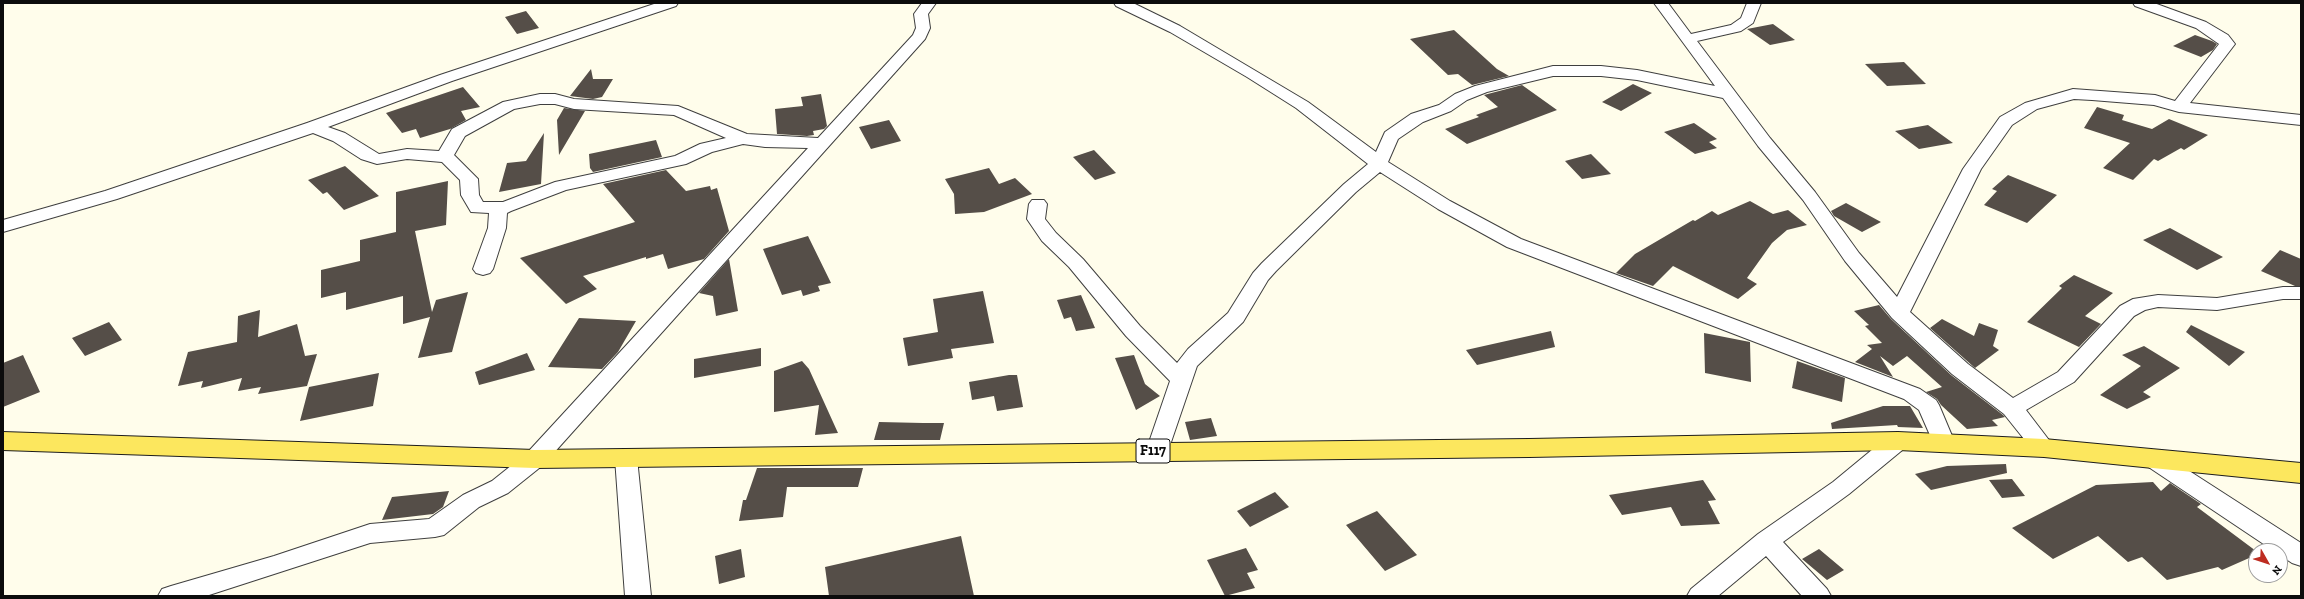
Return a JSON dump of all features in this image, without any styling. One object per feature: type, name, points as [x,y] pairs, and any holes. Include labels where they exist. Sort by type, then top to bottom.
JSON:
[{"type":"main road","name":"F117","points":[[3,441],[535,459],[1898,441],[2044,448],[2301,473]]},
{"type":"street","points":[[3,226],[111,195],[313,127],[446,78],[671,3]]},
{"type":"street","points":[[170,596],[274,566],[370,534],[435,528],[471,501],[500,487],[535,459],[920,36],[923,28],[921,14],[929,3]]},
{"type":"street","points":[[1121,3],[1175,29],[1253,74],[1302,105],[1362,149],[1379,164],[1444,205],[1514,243],[1912,394],[1928,405],[1944,443]]},
{"type":"street","points":[[1661,3],[1728,94],[1809,196],[1852,257],[1899,313],[1960,369],[2012,408],[2044,448]]},
{"type":"street","points":[[1688,39],[1736,28],[1748,20],[1754,3]]},
{"type":"street","points":[[2140,3],[2201,25],[2223,38],[2227,44],[2179,107]]},
{"type":"street","points":[[1157,451],[1187,364],[1195,354],[1226,329],[1236,317],[1260,277],[1269,267],[1350,188],[1379,164],[1391,136],[1417,118],[1438,111],[1461,97],[1481,89],[1553,72],[1601,71],[1637,75],[1728,94]]},
{"type":"street","points":[[1899,313],[1972,169],[2006,121],[2031,106],[2073,94],[2155,100],[2179,107],[2301,120]]},
{"type":"street","points":[[445,156],[458,133],[479,123],[509,105],[540,99],[555,99],[574,104],[666,109],[678,111],[743,138],[765,142],[822,142]]},
{"type":"street","points":[[313,127],[339,137],[367,155],[377,159],[408,154],[445,156],[469,180],[470,195],[477,208],[505,207]]},
{"type":"street","points":[[483,269],[497,228],[498,210],[561,186],[680,160],[706,148],[743,138]]},
{"type":"street","points":[[1038,204],[1036,219],[1050,237],[1076,263],[1133,331],[1182,379]]},
{"type":"street","points":[[2012,408],[2066,377],[2074,370],[2100,338],[2127,311],[2140,304],[2158,301],[2216,304],[2283,293],[2301,293]]},
{"type":"street","points":[[1700,596],[1767,541],[1841,488],[1898,441]]},
{"type":"street","points":[[626,458],[638,596]]},
{"type":"street","points":[[2155,460],[2301,556]]},
{"type":"street","points":[[1767,541],[1818,596]]},
{"type":"building","points":[[526,11],[539,28],[517,34],[505,17]]},
{"type":"building","points":[[1773,24],[1795,40],[1770,45],[1747,29]]},
{"type":"building","points":[[1454,30],[1497,69],[1509,76],[1472,85],[1458,74],[1448,75],[1410,39]]},
{"type":"building","points":[[2195,35],[2217,44],[2213,50],[2201,57],[2173,46]]},
{"type":"building","points":[[1904,62],[1926,84],[1887,86],[1865,64]]},
{"type":"building","points":[[591,69],[593,79],[613,79],[602,97],[593,99],[570,96]]},
{"type":"building","points":[[1633,84],[1652,93],[1621,111],[1602,102]]},
{"type":"building","points":[[1522,85],[1557,110],[1467,144],[1445,129],[1479,117],[1476,115],[1498,107],[1484,95]]},
{"type":"building","points":[[463,87],[480,107],[461,111],[466,120],[450,129],[420,138],[416,129],[402,133],[386,113]]},
{"type":"building","points":[[821,94],[827,126],[824,129],[813,131],[814,135],[807,136],[777,134],[775,109],[803,106],[801,97]]},
{"type":"building","points":[[2097,107],[2124,115],[2122,120],[2152,129],[2169,119],[2208,135],[2184,150],[2181,148],[2158,161],[2154,159],[2133,180],[2103,168],[2130,143],[2084,128]]},
{"type":"building","points":[[564,108],[585,111],[559,155],[557,120]]},
{"type":"building","points":[[889,120],[901,141],[871,149],[859,127]]},
{"type":"building","points":[[1694,123],[1717,139],[1709,142],[1717,148],[1695,154],[1664,132]]},
{"type":"building","points":[[1928,125],[1953,143],[1919,149],[1895,131]]},
{"type":"building","points":[[544,133],[541,184],[499,192],[507,163],[526,161]]},
{"type":"building","points":[[656,140],[662,157],[593,172],[590,168],[589,154]]},
{"type":"building","points":[[1094,150],[1116,173],[1095,180],[1073,157]]},
{"type":"building","points":[[1591,154],[1611,174],[1582,179],[1565,161]]},
{"type":"building","points":[[345,166],[379,196],[344,210],[327,192],[323,194],[308,180]]},
{"type":"building","points":[[989,168],[999,184],[1015,178],[1032,194],[984,212],[955,214],[954,194],[945,179]]},
{"type":"building","points":[[666,170],[686,191],[710,186],[711,190],[717,188],[729,231],[704,259],[668,269],[663,254],[646,259],[646,257],[583,276],[597,289],[566,304],[520,258],[635,222],[603,184]]},
{"type":"building","points":[[2008,175],[2057,195],[2027,223],[1984,205],[1997,191],[1992,189]]},
{"type":"building","points":[[448,181],[446,225],[415,231],[432,312],[436,300],[468,292],[452,352],[418,358],[430,317],[403,324],[403,296],[346,310],[346,292],[321,298],[321,270],[360,261],[360,240],[396,232],[396,192]]},
{"type":"building","points":[[1750,201],[1773,214],[1788,210],[1807,225],[1787,230],[1772,243],[1747,278],[1757,284],[1738,299],[1673,266],[1653,286],[1616,273],[1635,254],[1693,220],[1695,221],[1712,211],[1718,215]]},
{"type":"building","points":[[1846,203],[1881,222],[1862,232],[1834,216],[1831,211]]},
{"type":"building","points":[[2170,228],[2223,257],[2197,270],[2143,240]]},
{"type":"building","points":[[808,236],[831,283],[818,286],[820,291],[803,296],[801,290],[782,295],[763,249]]},
{"type":"building","points":[[2280,250],[2301,259],[2301,286],[2295,286],[2261,271]]},
{"type":"building","points":[[729,259],[738,311],[716,316],[713,296],[699,293]]},
{"type":"building","points":[[2074,275],[2113,293],[2085,316],[2101,324],[2079,347],[2027,322],[2062,288],[2059,286]]},
{"type":"building","points":[[983,291],[994,343],[951,349],[953,358],[908,366],[903,338],[938,332],[933,299]]},
{"type":"building","points":[[1081,295],[1095,328],[1076,331],[1071,317],[1064,319],[1057,300]]},
{"type":"building","points":[[1879,305],[1891,319],[1951,375],[2005,417],[1992,420],[1998,426],[1967,429],[1941,405],[1937,399],[1926,392],[1942,387],[1907,356],[1893,366],[1880,356],[1893,377],[1855,362],[1872,349],[1867,345],[1882,343],[1865,326],[1869,325],[1854,311]]},
{"type":"building","points":[[260,310],[258,337],[297,324],[305,356],[317,354],[307,386],[258,394],[261,387],[238,391],[242,378],[201,388],[203,381],[178,386],[188,352],[237,342],[238,316]]},
{"type":"building","points":[[579,318],[636,321],[618,352],[602,369],[548,367]]},
{"type":"building","points":[[1942,319],[1974,336],[1979,323],[1998,330],[1993,346],[1999,350],[1975,368],[1930,328]]},
{"type":"building","points":[[109,322],[122,340],[85,356],[72,338]]},
{"type":"building","points":[[2191,325],[2245,352],[2229,366],[2186,332]]},
{"type":"building","points":[[1551,331],[1555,347],[1477,365],[1466,350]]},
{"type":"building","points":[[1704,333],[1750,342],[1751,382],[1705,373]]},
{"type":"building","points":[[2144,346],[2180,368],[2143,392],[2151,397],[2127,409],[2100,395],[2141,366],[2122,355]]},
{"type":"building","points":[[761,348],[761,366],[694,378],[694,359]]},
{"type":"building","points":[[527,353],[535,370],[479,385],[475,372]]},
{"type":"building","points":[[23,355],[40,392],[3,407],[3,363]]},
{"type":"building","points":[[1134,355],[1145,384],[1160,396],[1136,410],[1115,358]]},
{"type":"building","points":[[802,361],[809,369],[838,433],[815,435],[819,405],[774,412],[774,371]]},
{"type":"building","points":[[1797,361],[1845,378],[1842,402],[1792,388]]},
{"type":"building","points":[[379,373],[373,406],[300,421],[309,387]]},
{"type":"building","points":[[1017,375],[1023,407],[997,411],[994,396],[972,400],[969,382]]},
{"type":"building","points":[[1883,406],[1910,406],[1923,428],[1898,427],[1897,425],[1832,429],[1831,423]]},
{"type":"building","points":[[1211,418],[1217,436],[1190,440],[1185,422]]},
{"type":"building","points":[[879,422],[944,423],[940,440],[874,440]]},
{"type":"building","points":[[2006,464],[2007,473],[1931,490],[1915,474],[1947,466]]},
{"type":"building","points":[[757,468],[863,468],[858,487],[787,487],[783,517],[739,521],[743,500],[746,500]]},
{"type":"building","points":[[2012,479],[2025,496],[2002,498],[1989,480]]},
{"type":"building","points":[[1703,480],[1716,500],[1708,501],[1720,524],[1681,526],[1671,507],[1622,515],[1609,495]]},
{"type":"building","points":[[2153,482],[2161,491],[2170,483],[2201,504],[2197,507],[2248,545],[2248,559],[2222,570],[2218,567],[2167,580],[2142,557],[2128,562],[2098,536],[2053,559],[2012,528],[2096,485]]},
{"type":"building","points":[[449,491],[443,507],[433,514],[382,520],[392,497]]},
{"type":"building","points":[[1275,492],[1289,507],[1250,527],[1237,511]]},
{"type":"building","points":[[1377,511],[1417,555],[1385,571],[1346,525]]},
{"type":"building","points":[[961,536],[974,596],[829,596],[825,567]]},
{"type":"building","points":[[1246,548],[1258,570],[1247,573],[1255,588],[1225,596],[1207,560]]},
{"type":"building","points":[[741,549],[745,577],[719,584],[715,556]]},
{"type":"building","points":[[1819,549],[1844,570],[1827,580],[1802,559]]}]
